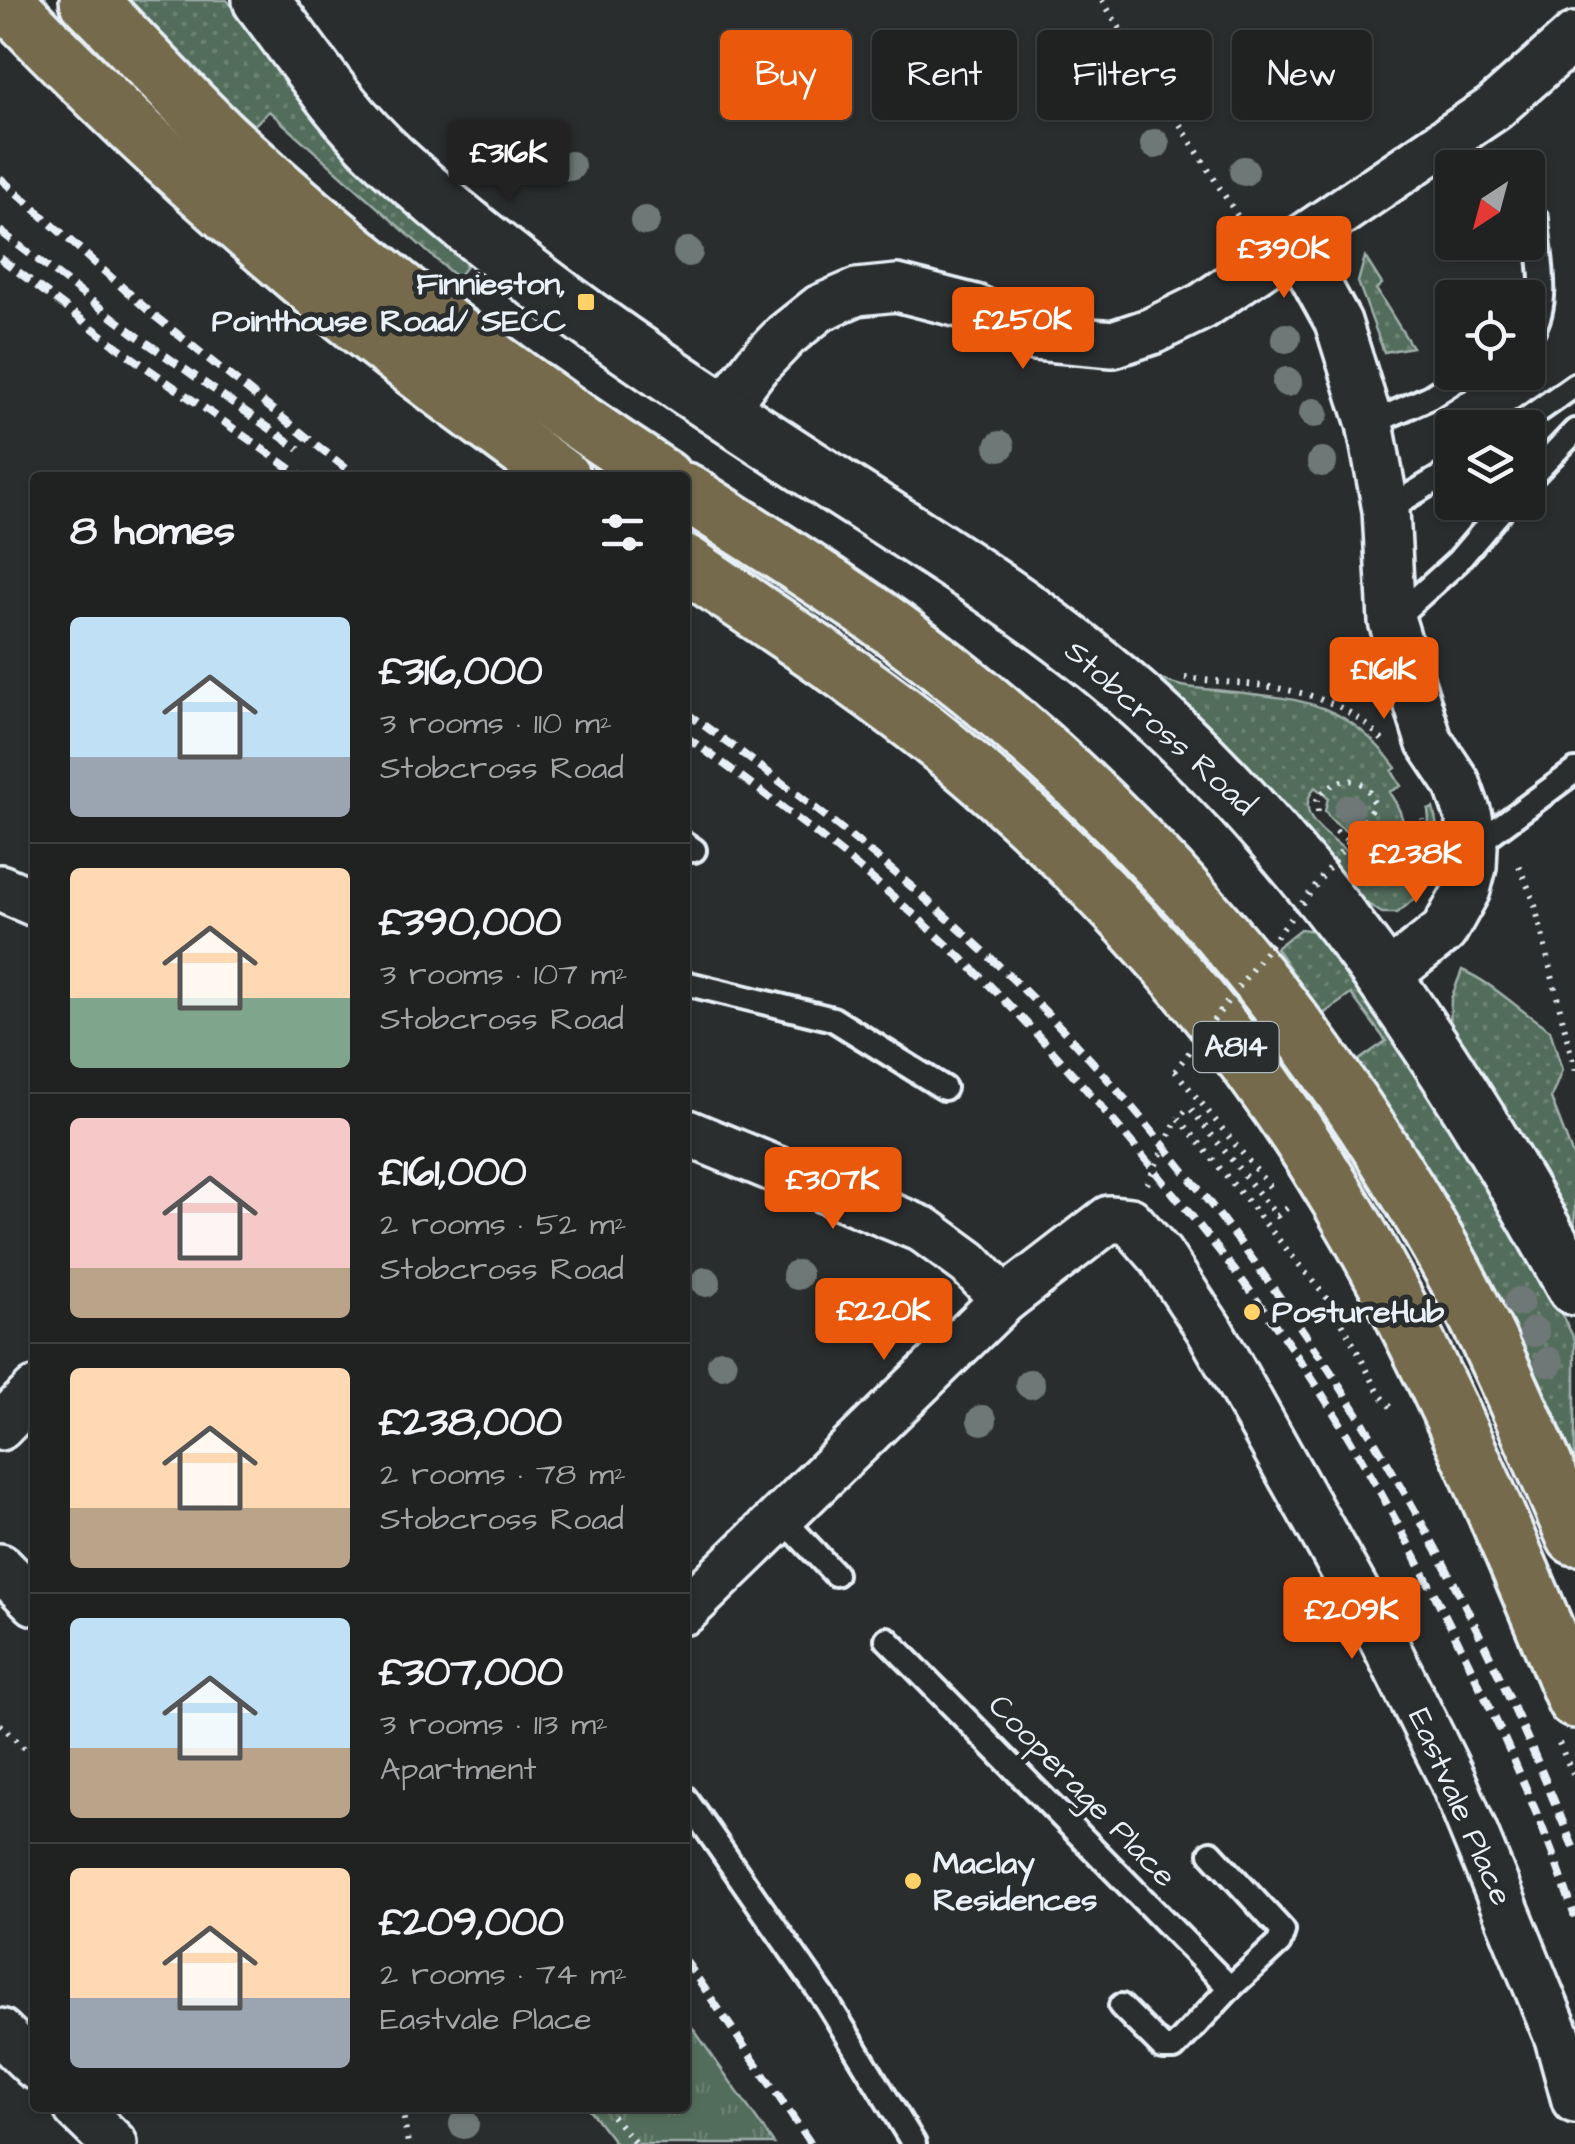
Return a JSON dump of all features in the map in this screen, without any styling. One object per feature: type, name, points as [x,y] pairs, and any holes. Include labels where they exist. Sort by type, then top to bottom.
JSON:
[{"type":"main road","points":[[6,0],[80,78],[264,246],[412,367],[554,472]]},
{"type":"main road","points":[[88,0],[221,136],[347,245],[474,345],[655,472]]},
{"type":"main road","name":"A814","points":[[690,495],[892,628],[994,708],[1180,884],[1254,971],[1314,1047],[1442,1250],[1502,1368],[1575,1537]]},
{"type":"main road","name":"A814","points":[[690,566],[850,675],[945,747],[1122,913],[1224,1031],[1339,1200],[1410,1328],[1502,1525],[1563,1713]]},
{"type":"street","name":"Stobcross Road","points":[[278,6],[336,102],[390,159],[505,258],[722,411],[1017,604],[1100,666],[1201,757],[1260,819],[1386,977],[1521,1189],[1575,1287]]},
{"type":"street","points":[[722,411],[756,365],[786,335],[820,308],[856,292],[897,288],[975,308],[1035,337],[1112,344],[1152,331],[1203,306],[1494,108],[1575,36]]},
{"type":"street","points":[[1281,254],[1338,322],[1370,424],[1386,510],[1392,621],[1429,741],[1458,783],[1474,846],[1474,867],[1467,890],[1451,921],[1430,946],[1386,977]]},
{"type":"street","points":[[0,888],[30,900]]},
{"type":"street","points":[[690,1134],[924,1230],[970,1262],[1004,1300]]},
{"type":"street","points":[[690,1606],[1004,1300],[1109,1219],[1130,1221]]},
{"type":"street","name":"Eastvale Place","points":[[1130,1221],[1160,1255],[1209,1329],[1391,1656],[1453,1781],[1558,2038],[1575,2100]]},
{"type":"street","points":[[0,1426],[30,1397]]},
{"type":"street","points":[[0,1567],[30,1597]]},
{"type":"street","points":[[0,2032],[30,2061]]},
{"type":"street","points":[[81,2112],[114,2144]]},
{"type":"lane","points":[[1540,410],[1575,385]]},
{"type":"lane","points":[[1370,424],[1441,390]]},
{"type":"lane","points":[[1545,463],[1575,432]]},
{"type":"lane","points":[[1386,510],[1435,480]]},
{"type":"lane","points":[[1392,621],[1456,562],[1492,520]]},
{"type":"lane","points":[[1474,846],[1575,771]]},
{"type":"lane","points":[[690,985],[833,1019],[944,1088]]},
{"type":"lane","points":[[780,1516],[835,1574]]},
{"type":"lane","name":"Cooperage Place","points":[[887,1639],[1230,1988]]},
{"type":"lane","points":[[690,1805],[828,2002],[914,2144]]},
{"type":"lane","name":"Cooperage Place","points":[[1121,2006],[1162,2048],[1174,2048],[1279,1943],[1282,1931],[1211,1853]]},
{"type":"path","points":[[1102,0],[1281,254]]},
{"type":"path","points":[[1177,677],[1324,698],[1374,730],[1391,750]]},
{"type":"path","points":[[1130,1221],[1178,1117],[1190,1108],[1277,1216],[1288,1208],[1175,1071],[1365,820],[1374,804],[1369,790],[1352,779],[1335,782],[1317,800],[1316,809],[1326,824],[1361,850],[1391,875],[1402,870],[1414,852],[1427,800],[1458,783]]},
{"type":"path","points":[[1474,846],[1512,849],[1534,902],[1575,1070]]},
{"type":"path","points":[[1178,1117],[1334,1307],[1379,1393],[1402,1421]]},
{"type":"path","points":[[1563,1713],[1575,1778]]},
{"type":"path","points":[[0,1724],[30,1754]]},
{"type":"path","points":[[403,2112],[408,2144]]},
{"type":"path","points":[[608,2112],[636,2144]]},
{"type":"green space","points":[[111,0],[227,0],[351,164],[468,264],[457,278],[269,111],[249,130]]},
{"type":"green space","points":[[1365,257],[1382,284],[1376,289],[1412,347],[1384,352],[1358,282]]},
{"type":"green space","points":[[1142,671],[1184,686],[1300,701],[1341,716],[1359,729],[1396,768],[1392,771],[1401,786],[1389,792],[1400,811],[1404,829],[1397,856],[1389,865],[1330,819],[1325,811],[1328,798],[1315,787],[1308,812],[1323,832],[1390,883],[1422,853],[1428,834],[1428,810],[1433,808],[1437,853],[1420,892],[1397,913],[1382,913],[1365,902],[1225,743]]},
{"type":"green space","points":[[1300,929],[1316,931],[1438,1103],[1535,1264],[1575,1340],[1575,1463],[1529,1358],[1477,1256],[1356,1062],[1386,1041],[1351,994],[1322,1015],[1276,948]]},
{"type":"green space","points":[[1462,970],[1550,1030],[1562,1070],[1551,1098],[1575,1161],[1575,1239],[1450,1029],[1451,999]]},
{"type":"green space","points":[[690,2024],[774,2144],[616,2144],[591,2112],[690,2112]]},
{"type":"railway","points":[[0,178],[151,313],[350,472]]},
{"type":"railway","points":[[0,231],[140,338],[299,449]]},
{"type":"railway","points":[[0,258],[127,354],[295,472]]},
{"type":"railway","points":[[690,716],[855,840],[963,932],[1064,1031],[1191,1179],[1301,1327],[1399,1483],[1494,1664],[1575,1852]]},
{"type":"railway","points":[[690,740],[858,867],[982,978],[1104,1110],[1258,1302],[1353,1444],[1432,1589],[1516,1766],[1575,1917]]},
{"type":"railway","points":[[690,1967],[811,2144]]},
{"type":"place","name":"Finnieston, Pointhouse Road/ SECC","points":[[586,302]]},
{"type":"place","name":"PostureHub","points":[[1252,1312]]},
{"type":"place","name":"Maclay Residences","points":[[913,1881]]}]
